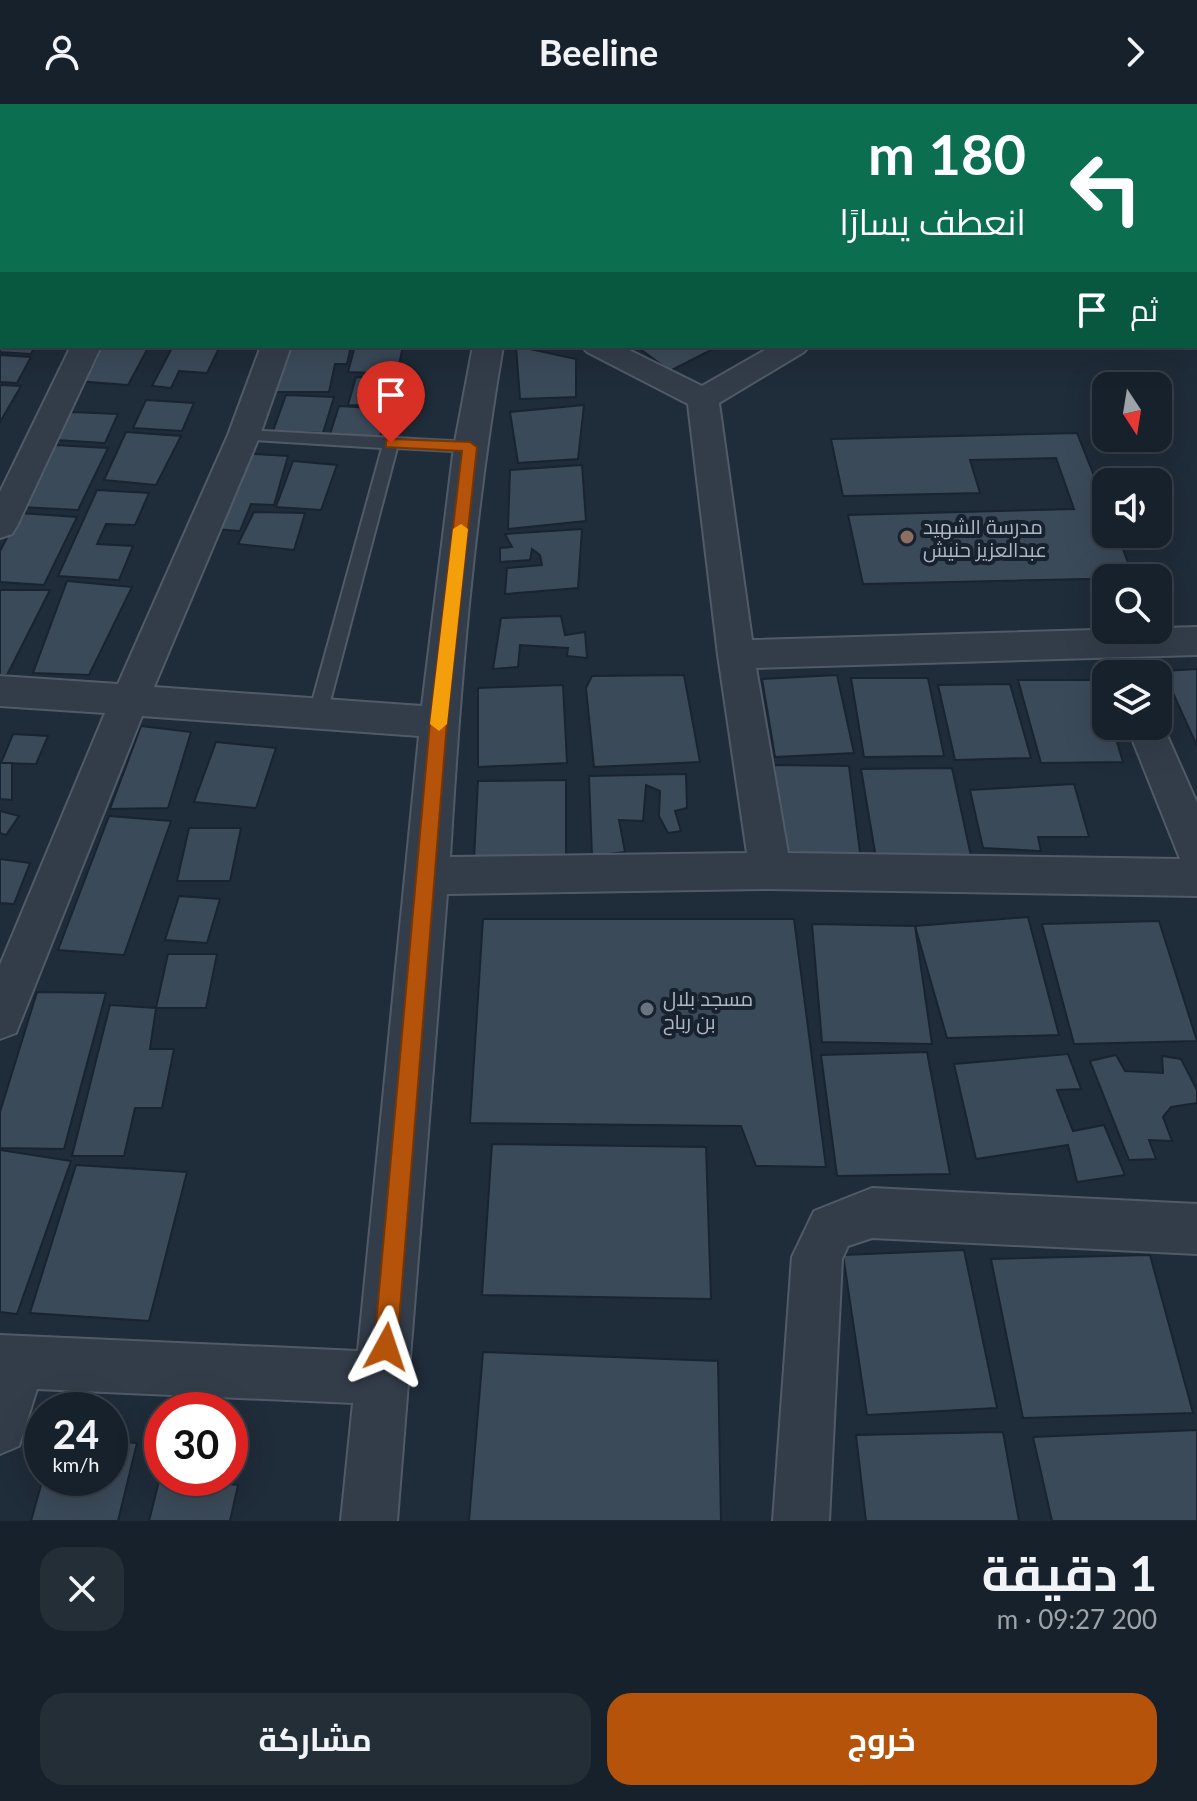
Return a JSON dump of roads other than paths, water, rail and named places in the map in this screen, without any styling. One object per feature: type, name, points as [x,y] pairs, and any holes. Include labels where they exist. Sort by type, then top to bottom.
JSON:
[{"type":"street","points":[[0,526],[85,348]]},
{"type":"street","points":[[0,1018],[129,701],[244,435],[275,348]]},
{"type":"street","points":[[369,1521],[428,876],[439,722],[470,447],[488,348]]},
{"type":"street","points":[[601,348],[703,399]]},
{"type":"street","points":[[703,399],[791,348]]},
{"type":"street","points":[[703,399],[736,655],[770,871]]},
{"type":"street","points":[[736,655],[1119,659],[1197,641]]},
{"type":"street","points":[[0,691],[439,722]]},
{"type":"street","points":[[1152,740],[1197,852]]},
{"type":"street","points":[[428,876],[770,871],[1197,878]]},
{"type":"street","points":[[801,1521],[817,1257],[831,1228],[872,1213],[1197,1229]]},
{"type":"street","points":[[0,1427],[9,1362],[383,1378]]},
{"type":"lane","points":[[244,435],[470,447]]},
{"type":"lane","points":[[318,713],[391,443]]},
{"type":"place","name":"مدرسة الشهيد عبدالعزيز حنيش","points":[[907,537]]},
{"type":"place","name":"مسجد بلال بن رباح","points":[[647,1009]]}]
